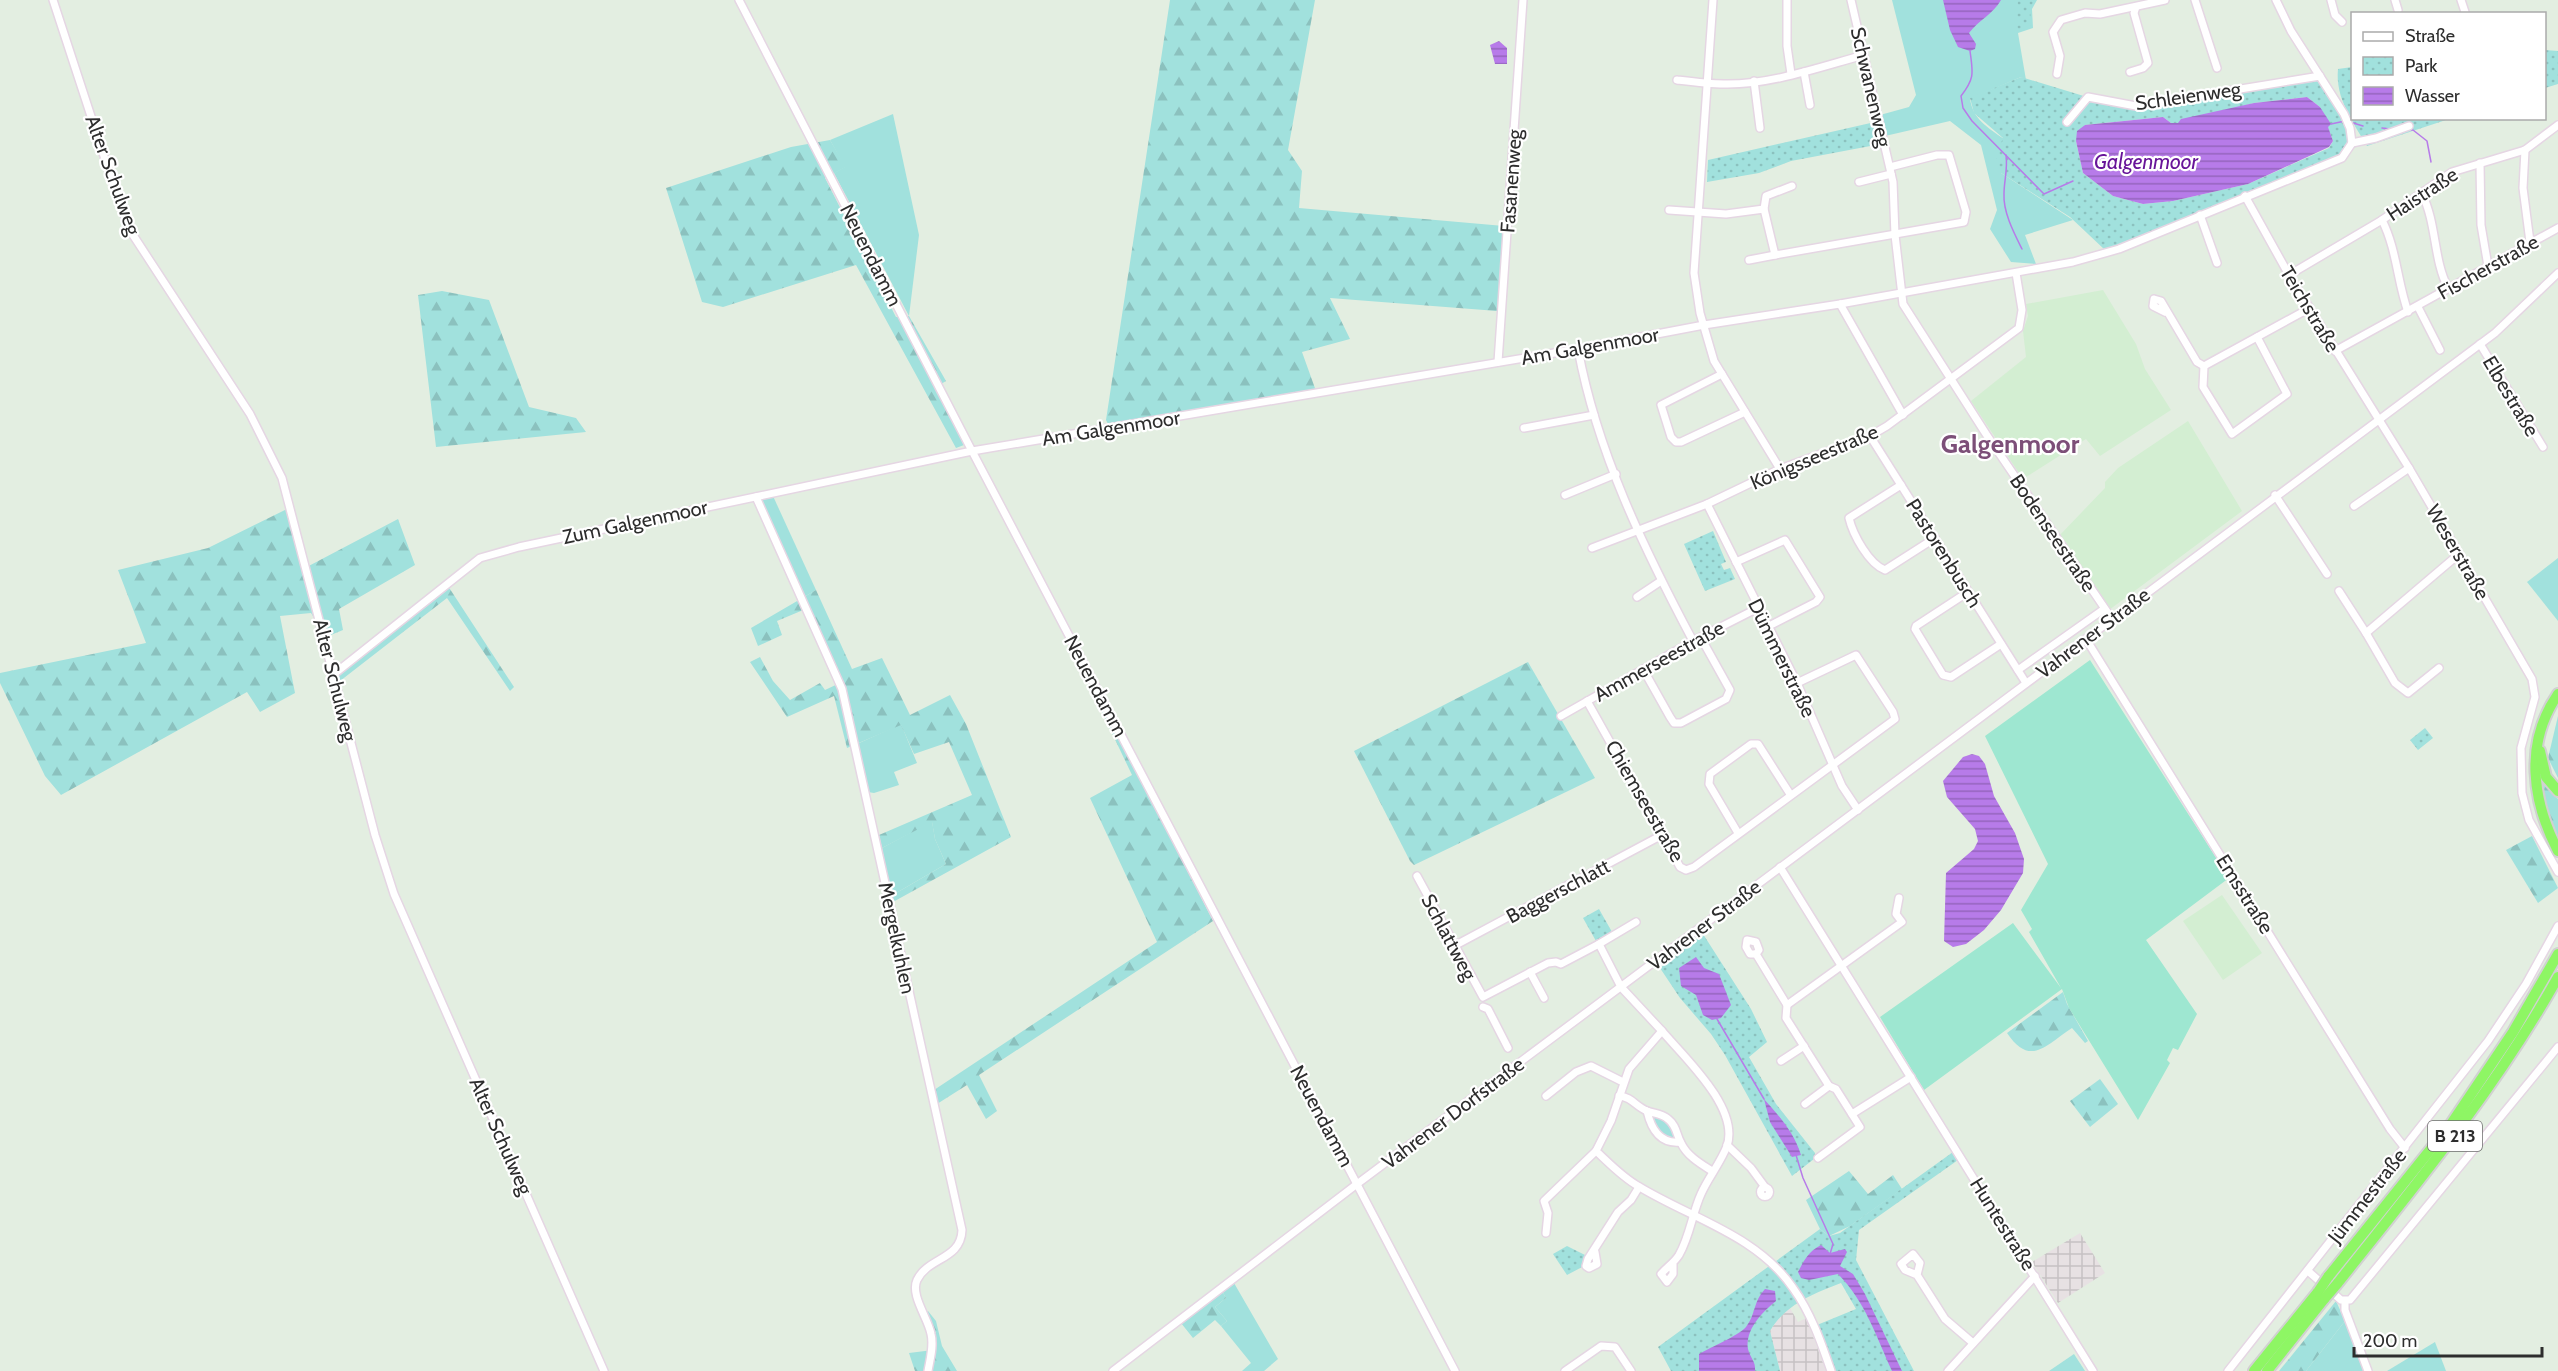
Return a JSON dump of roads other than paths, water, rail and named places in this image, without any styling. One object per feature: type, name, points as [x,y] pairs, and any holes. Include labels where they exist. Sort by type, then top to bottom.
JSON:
[{"type":"highway","points":[[2558,694],[2545,717],[2538,742],[2534,772],[2541,814],[2558,851]]},
{"type":"highway","points":[[2538,742],[2546,777],[2558,791]]},
{"type":"highway","name":"B 213","points":[[2532,1001],[2531,994],[2558,946]]},
{"type":"highway","name":"B 213","points":[[2267,1371],[2321,1295],[2451,1124],[2532,1001],[2558,954]]},
{"type":"highway","name":"B 213","points":[[2332,1281],[2470,1116],[2507,1063],[2558,977]]},
{"type":"highway","name":"B 213","points":[[2254,1371],[2321,1295]]},
{"type":"street","name":"Alter Schulweg","points":[[53,0],[114,187],[133,235],[250,414],[282,478],[375,835],[394,894],[604,1371]]},
{"type":"street","name":"Neuendamm","points":[[739,0],[972,451],[1455,1371]]},
{"type":"street","name":"Fasanenweg","points":[[1498,362],[1523,0]]},
{"type":"street","points":[[1713,0],[1694,273],[1710,352],[1780,469]]},
{"type":"street","points":[[1787,0],[1786,46],[1791,74]]},
{"type":"street","name":"Schwanenweg","points":[[1851,0],[1891,170],[1895,235],[1902,293]]},
{"type":"street","points":[[2057,74],[2060,56],[2053,32],[2061,20],[2085,12],[2100,14],[2123,7],[2136,7],[2165,0]]},
{"type":"street","points":[[2195,0],[2217,68]]},
{"type":"street","points":[[2276,0],[2290,31],[2344,114],[2350,128],[2352,143]]},
{"type":"street","points":[[2331,0],[2335,15],[2342,22]]},
{"type":"street","points":[[2396,0],[2398,10]]},
{"type":"street","points":[[2461,0],[2465,12]]},
{"type":"street","points":[[2130,72],[2143,68],[2148,63],[2134,13],[2136,7]]},
{"type":"street","points":[[1677,80],[1707,83],[1754,81],[1804,72],[1864,55]]},
{"type":"street","points":[[1804,72],[1810,105]]},
{"type":"street","name":"Schleienweg","points":[[2067,122],[2088,97],[2136,106],[2320,76]]},
{"type":"street","points":[[1754,81],[1761,128]]},
{"type":"street","name":"Haistraße","points":[[2289,275],[2382,220],[2452,172],[2525,150],[2558,125]]},
{"type":"street","name":"Am Galgenmoor","points":[[972,451],[1578,349],[1704,325],[1840,304],[2016,273],[2107,253],[2342,158],[2352,143],[2376,138],[2409,126]]},
{"type":"street","points":[[2525,150],[2523,188],[2530,242]]},
{"type":"street","points":[[1749,260],[1964,222],[1966,212],[1949,155],[1938,155],[1891,170]]},
{"type":"street","points":[[2480,163],[2481,225],[2488,266]]},
{"type":"street","name":"Schwanenweg","points":[[1859,182],[1891,170]]},
{"type":"street","points":[[1775,255],[1764,209],[1766,196],[1792,186]]},
{"type":"street","points":[[2422,194],[2433,223],[2439,267],[2448,288]]},
{"type":"street","name":"Teichstraße","points":[[2245,196],[2289,275],[2377,419]]},
{"type":"street","points":[[1669,210],[1726,214],[1764,209]]},
{"type":"street","points":[[2200,215],[2217,263]]},
{"type":"street","points":[[2382,220],[2394,251],[2400,286],[2408,312]]},
{"type":"street","name":"Fischerstraße","points":[[2335,351],[2558,228]]},
{"type":"street","name":"Königsseestraße","points":[[1592,548],[1707,504],[1780,469],[1870,435],[1903,415],[2019,328],[2022,310],[2016,273]]},
{"type":"street","name":"Vahrener Straße","points":[[1621,987],[2275,495],[2480,344],[2558,273]]},
{"type":"street","name":"Bodenseestraße","points":[[1902,293],[1903,304],[2112,619]]},
{"type":"street","points":[[1840,304],[1903,415]]},
{"type":"street","name":"Fischerstraße","points":[[2418,307],[2440,351]]},
{"type":"street","points":[[2204,366],[2310,308]]},
{"type":"street","points":[[2165,312],[2197,362],[2204,366]]},
{"type":"street","points":[[2204,366],[2203,387],[2232,434],[2287,394],[2258,337]]},
{"type":"street","name":"Elbestraße","points":[[2480,344],[2543,447]]},
{"type":"street","points":[[1578,349],[1594,415],[1638,531],[1661,581],[1730,690],[1726,699],[1681,723],[1674,723],[1643,669]]},
{"type":"street","points":[[1722,374],[1661,405],[1671,437],[1676,442],[1681,442],[1745,412]]},
{"type":"street","points":[[1524,428],[1594,415]]},
{"type":"street","name":"Weserstraße","points":[[2377,419],[2409,468],[2535,686],[2535,697],[2521,748],[2522,793],[2529,820],[2558,872]]},
{"type":"street","name":"Pastorenbusch","points":[[1870,435],[2026,683]]},
{"type":"street","name":"Zum Galgenmoor","points":[[334,674],[480,558],[519,547],[972,451]]},
{"type":"street","points":[[2354,506],[2409,468]]},
{"type":"street","points":[[1565,495],[1616,474]]},
{"type":"street","points":[[1901,485],[1850,519],[1868,555],[1876,567],[1885,570],[1935,538]]},
{"type":"street","points":[[2275,495],[2327,574]]},
{"type":"street","name":"Mergelkuhlen","points":[[756,497],[842,689],[962,1230],[961,1241],[956,1250],[927,1269],[918,1278],[915,1287],[932,1335],[928,1371]]},
{"type":"street","name":"Dümmerstraße","points":[[1707,504],[1797,682],[1831,765],[1858,810]]},
{"type":"street","points":[[1736,562],[1785,540],[1816,586],[1821,597],[1816,602],[1769,626]]},
{"type":"street","points":[[2366,633],[2458,554]]},
{"type":"street","points":[[1637,597],[1661,581]]},
{"type":"street","points":[[2339,591],[2395,683],[2408,693],[2439,668]]},
{"type":"street","points":[[1968,592],[1916,626],[1915,629],[1943,675],[1951,677],[2001,644]]},
{"type":"street","name":"Ammerseestraße","points":[[1561,716],[1697,639],[1758,608]]},
{"type":"street","points":[[2018,670],[2104,609]]},
{"type":"street","name":"Emsstraße","points":[[2086,639],[2381,1114],[2405,1148]]},
{"type":"street","name":"Chiemseestraße","points":[[1587,701],[1680,867],[1686,870],[1694,867],[1895,718],[1856,655],[1797,682]]},
{"type":"street","points":[[1738,833],[1709,784],[1710,774],[1751,744],[1758,744],[1790,794]]},
{"type":"street","name":"Baggerschlatt","points":[[1454,946],[1662,835]]},
{"type":"street","name":"Huntestraße","points":[[1780,867],[2093,1371]]},
{"type":"street","name":"Schlattweg","points":[[1417,876],[1483,996],[1530,972]]},
{"type":"street","points":[[1787,1005],[1902,922],[1896,914],[1899,898]]},
{"type":"street","points":[[1544,998],[1530,972],[1548,963],[1561,964],[1636,922]]},
{"type":"street","name":"Jümmestraße","points":[[2228,1371],[2488,1041],[2526,984],[2558,926]]},
{"type":"street","points":[[1599,944],[1621,987],[1700,1074],[1722,1107],[1728,1121],[1727,1145],[1712,1171],[1681,1253],[1673,1264]]},
{"type":"street","points":[[1756,954],[1787,1005],[1786,1018],[1829,1086],[1836,1089],[1860,1127],[1818,1158]]},
{"type":"street","name":"Vahrener Dorfstraße","points":[[1113,1371],[1357,1184],[1621,987]]},
{"type":"street","points":[[1483,1007],[1488,1010],[1508,1048]]},
{"type":"street","points":[[1546,1233],[1548,1213],[1544,1201],[1596,1151],[1611,1121],[1623,1082],[1639,1054],[1662,1031]]},
{"type":"street","points":[[1781,1061],[1804,1046]]},
{"type":"street","points":[[2345,1301],[2354,1295],[2558,1047]]},
{"type":"street","points":[[1546,1096],[1576,1072],[1591,1066],[1623,1082]]},
{"type":"street","points":[[1852,1114],[1911,1077]]},
{"type":"street","points":[[1805,1104],[1829,1086]]},
{"type":"street","points":[[1619,1096],[1628,1097],[1647,1111],[1657,1112],[1672,1122],[1680,1142],[1696,1161],[1712,1171]]},
{"type":"street","points":[[1647,1111],[1650,1124],[1657,1134],[1669,1142],[1680,1142]]},
{"type":"street","points":[[1727,1145],[1751,1168],[1765,1187]]},
{"type":"street","points":[[1596,1151],[1639,1187],[1694,1215],[1754,1250],[1773,1266],[1794,1288],[1810,1318],[1831,1371]]},
{"type":"street","points":[[1595,1252],[1612,1221],[1639,1187]]},
{"type":"street","points":[[2308,1271],[2345,1301]]},
{"type":"street","points":[[1917,1275],[1945,1319],[1973,1343]]},
{"type":"street","points":[[1948,1371],[2035,1276]]},
{"type":"street","points":[[2345,1301],[2345,1312],[2368,1371]]},
{"type":"street","points":[[1565,1371],[1601,1346],[1615,1347],[1631,1371]]},
{"type":"water","points":[[1943,0],[2001,0],[1969,33],[1976,44],[1975,49],[1970,51],[1958,47],[1950,30]]},
{"type":"water","points":[[1499,41],[1507,48],[1507,64],[1495,64],[1490,45]]},
{"type":"water","name":"Galgenmoor","points":[[2307,97],[2320,107],[2331,124],[2328,127],[2333,141],[2329,147],[2248,184],[2173,201],[2143,204],[2113,196],[2083,173],[2076,141],[2077,131],[2085,125],[2163,117],[2171,123],[2178,123],[2181,119],[2254,103]]},
{"type":"water","points":[[1972,754],[1979,756],[1985,764],[1994,796],[2015,833],[2024,859],[2023,873],[2001,910],[1984,930],[1966,944],[1953,947],[1944,941],[1946,873],[1974,849],[1978,841],[1975,829],[1947,797],[1943,781],[1963,757]]},
{"type":"water","points":[[1696,957],[1704,968],[1719,974],[1731,1005],[1721,1018],[1712,1020],[1703,1015],[1696,995],[1681,986],[1679,968]]},
{"type":"water","points":[[1764,1099],[1790,1132],[1801,1155],[1792,1157],[1770,1122]]},
{"type":"water","points":[[1821,1245],[1830,1253],[1845,1249],[1847,1252],[1840,1266],[1853,1274],[1865,1294],[1902,1371],[1892,1371],[1863,1307],[1838,1274],[1809,1280],[1801,1278],[1798,1272],[1802,1264],[1810,1253]]},
{"type":"water","points":[[1765,1289],[1775,1291],[1776,1301],[1760,1316],[1749,1335],[1748,1349],[1755,1365],[1755,1371],[1699,1371],[1699,1354],[1731,1338],[1746,1327]]},
{"type":"waterway","points":[[1970,51],[1972,75],[1961,96],[1963,108],[1972,121],[2044,194],[2073,181]]},
{"type":"waterway","points":[[2331,124],[2345,121]]},
{"type":"waterway","points":[[2350,122],[2363,126]]},
{"type":"waterway","points":[[2382,128],[2390,129]]},
{"type":"waterway","points":[[2408,130],[2413,130],[2427,141],[2431,162]]},
{"type":"waterway","points":[[2006,155],[2005,208],[2022,249]]},
{"type":"waterway","points":[[1717,1019],[1764,1099]]},
{"type":"waterway","points":[[1796,1155],[1803,1178],[1833,1244],[1830,1254]]},
{"type":"district","name":"Galgenmoor","points":[[2010,444]]}]
